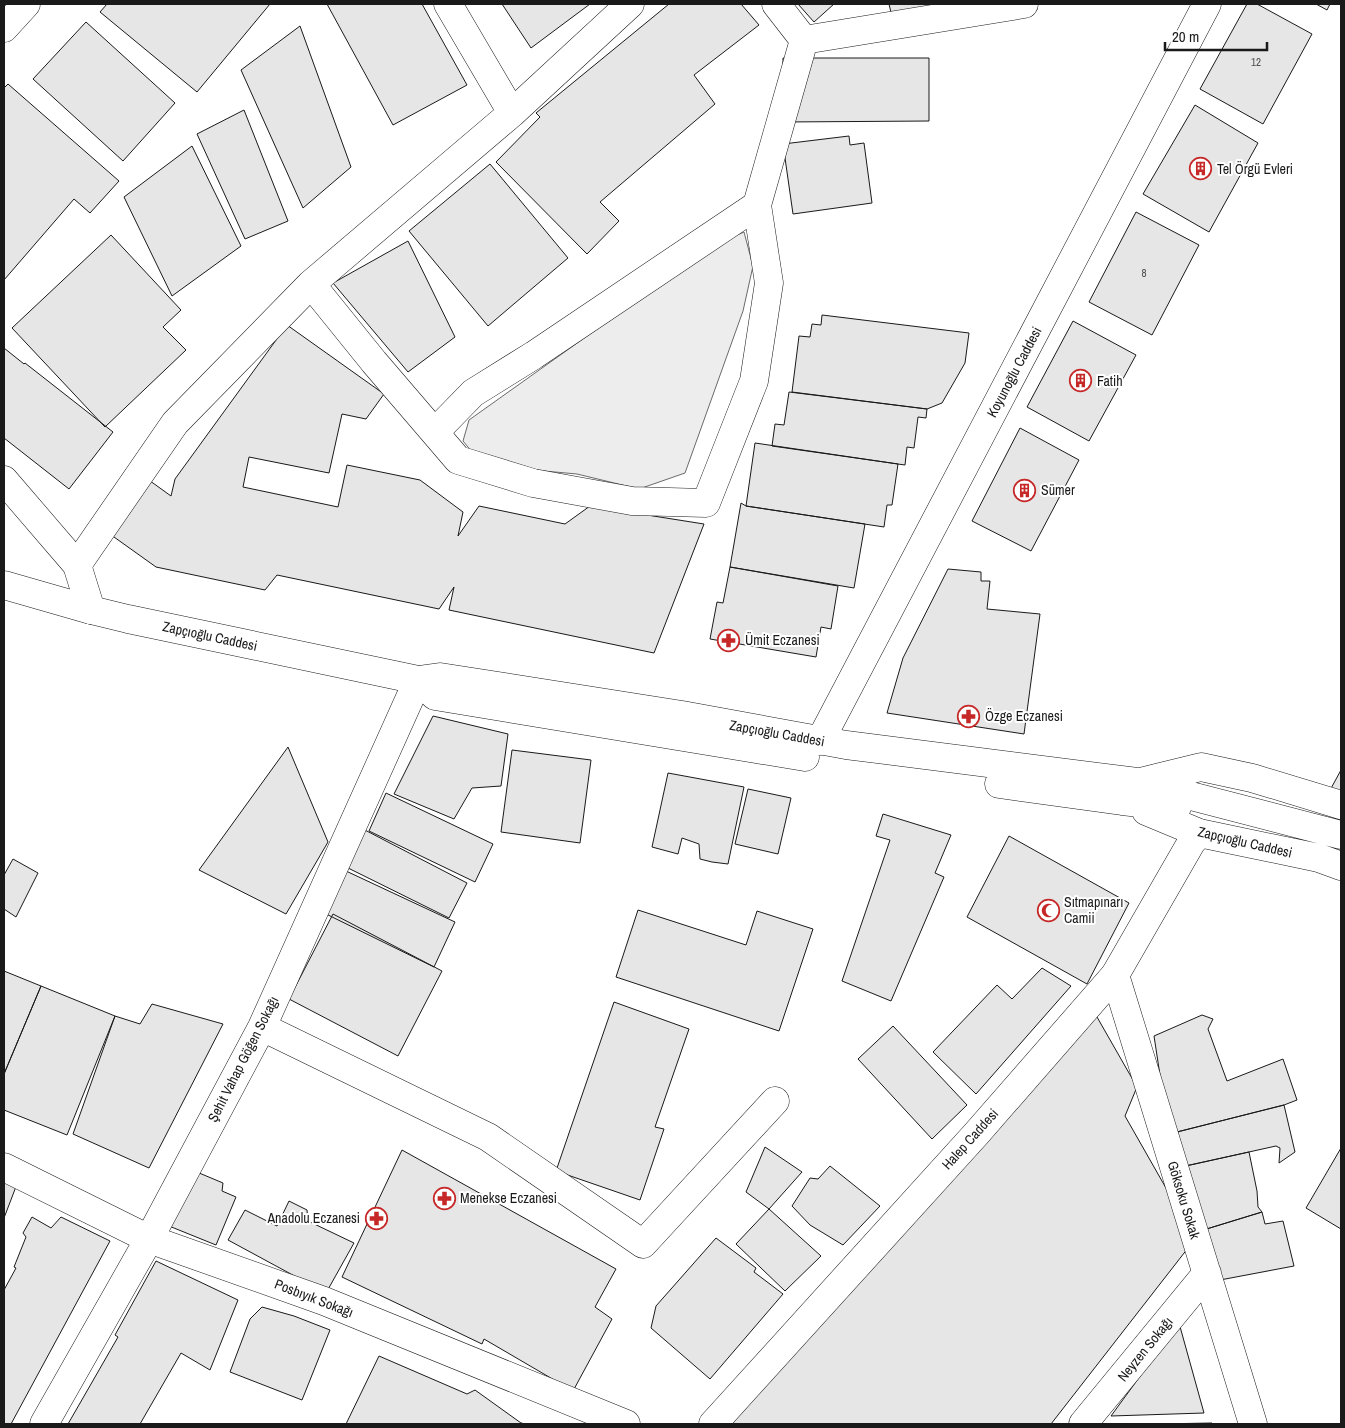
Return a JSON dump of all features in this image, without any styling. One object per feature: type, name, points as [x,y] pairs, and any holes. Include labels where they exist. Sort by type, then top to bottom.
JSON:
[{"type":"street","points":[[4,28],[26,4]]},
{"type":"street","points":[[448,4],[512,113]]},
{"type":"street","points":[[77,565],[175,423],[311,284],[512,113],[630,4]]},
{"type":"street","points":[[776,4],[804,40]]},
{"type":"street","points":[[804,40],[1024,4]]},
{"type":"street","name":"Koyunoğlu Caddesi","points":[[820,741],[1207,4]]},
{"type":"street","points":[[311,284],[374,362],[458,460],[533,483],[632,501],[706,503],[754,381],[769,283],[757,205],[804,40]]},
{"type":"street","points":[[435,432],[473,393],[534,355],[757,205]]},
{"type":"street","points":[[4,480],[77,565],[91,610]]},
{"type":"street","name":"Zapçıoğlu Caddesi","points":[[4,584],[91,610],[418,680],[440,677],[682,715],[820,741],[1270,817],[1341,835]]},
{"type":"street","name":"Zapçıoğlu Caddesi","points":[[418,680],[435,696],[825,760],[1130,792],[1199,833],[1319,858],[1341,866]]},
{"type":"street","name":"Şehit Vahap Göğen Sokağı","points":[[44,1424],[149,1239],[262,1027],[418,680]]},
{"type":"street","name":"Zapçıoğlu Caddesi","points":[[1130,792],[1201,767],[1252,778],[1341,805]]},
{"type":"street","name":"Halep Caddesi","points":[[713,1424],[970,1140],[1115,975],[1191,843],[1199,833]]},
{"type":"street","name":"Göksoku Sokak","points":[[1115,975],[1253,1424]]},
{"type":"street","points":[[262,1027],[488,1137],[643,1244],[775,1101]]},
{"type":"street","name":"Posbıyık Sokağı","points":[[4,1167],[149,1239],[324,1301],[626,1424]]},
{"type":"street","name":"Neyzen Sokağı","points":[[1083,1424],[1207,1274]]},
{"type":"shaded area","points":[[744,232],[753,266],[743,311],[685,473],[639,489],[577,474],[500,467],[477,458],[463,441],[469,420],[715,245]]},
{"type":"building","points":[[107,4],[270,4],[197,92],[100,12]]},
{"type":"building","points":[[327,4],[422,4],[467,85],[393,125]]},
{"type":"building","points":[[502,4],[590,4],[531,48]]},
{"type":"building","points":[[669,4],[741,4],[759,25],[694,75],[715,104],[600,202],[619,221],[587,254],[496,162],[540,117],[536,113]]},
{"type":"building","points":[[798,4],[834,4],[814,22]]},
{"type":"building","points":[[889,4],[1001,4],[894,25]]},
{"type":"building","points":[[1247,4],[1257,4],[1312,34],[1263,124],[1200,89]]},
{"type":"building","points":[[1316,4],[1330,4],[1327,10]]},
{"type":"building","points":[[86,22],[175,103],[123,161],[33,79]]},
{"type":"building","points":[[300,26],[351,167],[303,208],[241,70]]},
{"type":"building","points":[[783,58],[929,58],[929,121],[783,122]]},
{"type":"building","points":[[8,84],[119,181],[90,213],[74,199],[4,280],[4,88]]},
{"type":"building","name":"Tel Örgü Evleri","points":[[1195,105],[1258,143],[1209,232],[1143,194]]},
{"type":"building","points":[[244,110],[288,221],[245,239],[197,134]]},
{"type":"building","points":[[849,136],[850,145],[864,143],[872,203],[793,214],[783,144]]},
{"type":"building","points":[[192,146],[241,246],[172,296],[124,197]]},
{"type":"building","points":[[490,164],[568,258],[488,326],[409,231]]},
{"type":"building","points":[[1136,212],[1199,245],[1152,335],[1089,302]]},
{"type":"building","points":[[111,235],[181,310],[163,327],[186,350],[105,427],[12,328]]},
{"type":"building","points":[[408,241],[455,337],[408,372],[333,283]]},
{"type":"building","points":[[822,315],[969,333],[965,363],[942,403],[927,409],[792,392],[799,336],[810,337],[812,324],[821,325]]},
{"type":"building","name":"Fatih","points":[[1073,321],[1136,355],[1089,441],[1027,407]]},
{"type":"building","points":[[287,325],[384,394],[366,419],[342,414],[329,473],[249,457],[243,487],[338,507],[347,465],[420,480],[463,512],[458,536],[479,506],[565,524],[590,506],[704,524],[654,653],[449,610],[454,587],[439,609],[277,575],[265,590],[156,567],[107,532],[146,478],[171,496],[175,479]]},
{"type":"building","points":[[4,348],[113,432],[69,489],[4,438]]},
{"type":"building","points":[[789,392],[927,409],[926,418],[918,417],[914,448],[907,447],[905,465],[772,446],[775,424],[784,425]]},
{"type":"building","name":"Sümer","points":[[1020,428],[1079,460],[1031,551],[972,521]]},
{"type":"building","points":[[755,443],[898,464],[892,505],[887,505],[884,527],[746,506]]},
{"type":"building","points":[[741,503],[746,506],[865,524],[854,588],[730,567]]},
{"type":"building","points":[[730,567],[838,586],[831,629],[821,627],[816,657],[710,639],[717,602],[723,603]]},
{"type":"building","points":[[948,569],[981,572],[981,581],[990,581],[987,609],[1040,614],[1024,734],[887,713],[903,658]]},
{"type":"building","points":[[433,716],[508,734],[501,786],[472,788],[454,819],[394,794]]},
{"type":"building","points":[[288,747],[328,842],[286,914],[199,870]]},
{"type":"building","points":[[512,750],[591,760],[580,843],[501,832]]},
{"type":"building","points":[[1341,770],[1341,796],[1329,792]]},
{"type":"building","points":[[668,773],[744,787],[728,864],[700,859],[699,844],[682,838],[678,854],[652,847]]},
{"type":"building","points":[[748,789],[791,798],[778,854],[735,844]]},
{"type":"building","points":[[386,793],[493,844],[475,882],[369,831]]},
{"type":"building","points":[[883,814],[951,835],[935,873],[944,877],[891,1001],[842,981],[890,840],[876,836]]},
{"type":"building","points":[[361,828],[467,883],[449,918],[342,865]]},
{"type":"building","name":"Sıtmapınarı Camii","points":[[1009,836],[1129,903],[1087,984],[967,917]]},
{"type":"building","points":[[13,859],[38,873],[16,917],[4,909],[4,875]]},
{"type":"building","points":[[346,871],[455,922],[434,967],[324,913]]},
{"type":"building","points":[[638,910],[746,945],[757,911],[813,929],[779,1031],[616,977]]},
{"type":"building","points":[[333,914],[442,971],[398,1056],[289,999]]},
{"type":"building","points":[[1042,968],[1071,986],[976,1094],[933,1052],[997,985],[1012,999]]},
{"type":"building","points":[[4,971],[41,986],[4,1074]]},
{"type":"building","points":[[41,986],[115,1016],[67,1135],[4,1110],[4,1074]]},
{"type":"building","points":[[614,1002],[689,1029],[655,1127],[664,1129],[640,1200],[556,1171]]},
{"type":"building","points":[[152,1004],[223,1024],[149,1168],[73,1134],[115,1016],[140,1024]]},
{"type":"building","points":[[1093,1010],[1137,1087],[1125,1116],[1195,1239],[1051,1424],[726,1424]]},
{"type":"building","points":[[1202,1015],[1213,1019],[1208,1029],[1227,1081],[1283,1059],[1297,1100],[1169,1134],[1154,1036]]},
{"type":"building","points":[[893,1026],[967,1105],[932,1139],[858,1059]]},
{"type":"building","points":[[1284,1105],[1295,1152],[1279,1163],[1280,1148],[1276,1146],[1181,1167],[1169,1134]]},
{"type":"building","points":[[765,1147],[802,1172],[769,1209],[746,1192]]},
{"type":"building","points":[[1341,1148],[1341,1229],[1306,1208]]},
{"type":"building","points":[[402,1150],[616,1269],[595,1307],[612,1319],[573,1391],[484,1339],[482,1344],[342,1277]]},
{"type":"building","points":[[1249,1152],[1257,1191],[1258,1207],[1262,1212],[1200,1231],[1181,1167]]},
{"type":"building","points":[[830,1166],[880,1206],[843,1245],[810,1225],[792,1206],[810,1178],[818,1179]]},
{"type":"building","points":[[192,1170],[223,1183],[222,1191],[236,1197],[216,1245],[169,1226]]},
{"type":"building","points":[[4,1178],[17,1184],[4,1218]]},
{"type":"building","points":[[289,1201],[307,1210],[308,1221],[354,1243],[326,1293],[228,1240],[245,1210],[277,1226]]},
{"type":"building","points":[[769,1209],[821,1256],[785,1291],[736,1244]]},
{"type":"building","points":[[1262,1212],[1265,1224],[1283,1221],[1294,1266],[1220,1280],[1200,1231]]},
{"type":"building","points":[[32,1217],[51,1228],[61,1217],[110,1241],[11,1424],[4,1424],[4,1290],[16,1268],[14,1267],[26,1237],[23,1233]]},
{"type":"building","points":[[716,1238],[756,1268],[754,1272],[783,1294],[710,1379],[651,1328],[656,1306]]},
{"type":"building","points":[[156,1261],[238,1300],[210,1370],[181,1353],[140,1424],[68,1424],[118,1337],[115,1335]]},
{"type":"building","points":[[262,1307],[294,1316],[330,1330],[302,1400],[230,1372],[250,1319]]},
{"type":"building","points":[[1179,1323],[1204,1413],[1111,1416]]},
{"type":"building","points":[[379,1356],[467,1394],[475,1390],[521,1423],[526,1424],[346,1424]]},
{"type":"building","points":[[1212,1423],[1212,1424],[1157,1424]]},
{"type":"place","name":"Tel Örgü Evleri","points":[[1201,169]]},
{"type":"place","name":"Fatih","points":[[1081,381]]},
{"type":"place","name":"Sümer","points":[[1025,490]]},
{"type":"place","name":"Ümit Eczanesi","points":[[729,640]]},
{"type":"place","name":"Özge Eczanesi","points":[[969,716]]},
{"type":"place","name":"Sıtmapınarı Camii","points":[[1048,910]]},
{"type":"place","name":"Menekse Eczanesi","points":[[444,1198]]},
{"type":"place","name":"Anadolu Eczanesi","points":[[376,1218]]}]
